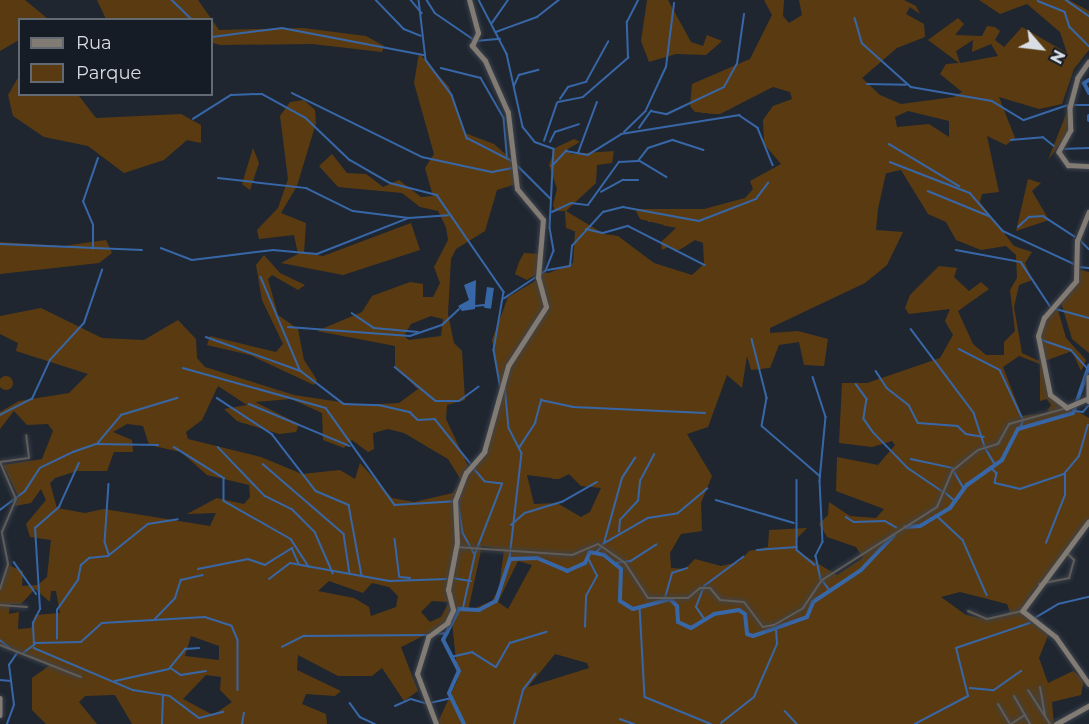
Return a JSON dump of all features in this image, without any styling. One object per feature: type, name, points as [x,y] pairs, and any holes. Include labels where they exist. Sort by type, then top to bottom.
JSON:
[{"type":"street","points":[[436,724],[417,674],[428,637],[447,623],[453,610],[448,583],[456,547],[454,501],[466,473],[484,452],[508,366],[544,314],[538,275],[543,220],[517,189],[508,113],[485,61],[472,46],[478,29],[469,0]]},
{"type":"street","points":[[1089,62],[1078,78],[1070,107],[1071,130],[1061,146],[1064,163],[1089,166]]},
{"type":"street","points":[[1069,408],[1047,390],[1038,336],[1047,314],[1076,280],[1077,240],[1089,212]]},
{"type":"street","points":[[456,547],[572,555],[598,544],[625,562],[648,598],[688,598],[700,588],[710,588],[720,600],[744,602],[763,627],[774,625],[803,608],[822,580],[937,507],[952,471],[978,450],[998,444],[1009,424],[1069,408],[1089,400],[1089,376]]},
{"type":"street","points":[[0,589],[8,562],[2,532],[16,499],[0,462],[29,458],[26,435]]},
{"type":"street","points":[[968,611],[987,619],[1023,611],[1039,584],[1089,522]]},
{"type":"street","points":[[1039,584],[1069,578],[1074,560],[1066,552]]},
{"type":"street","points":[[0,605],[27,607]]},
{"type":"street","points":[[1023,611],[1056,637],[1089,684]]},
{"type":"street","points":[[0,645],[81,677]]},
{"type":"street","points":[[1040,687],[1046,718]]},
{"type":"street","points":[[1028,690],[1049,724]]},
{"type":"street","points":[[1014,696],[1030,724]]},
{"type":"street","points":[[0,698],[0,714]]},
{"type":"street","points":[[998,704],[1010,724],[1025,716]]},
{"type":"street","points":[[1056,724],[1089,706]]},
{"type":"green space","points":[[0,0],[25,0],[47,18],[18,18],[18,41],[0,51]]},
{"type":"green space","points":[[97,0],[198,0],[211,18],[106,18]]},
{"type":"green space","points":[[647,0],[668,0],[691,42],[703,46],[707,35],[722,41],[706,55],[676,54],[649,62],[641,41]]},
{"type":"green space","points":[[764,0],[784,0],[783,16],[789,23],[802,15],[799,0],[904,0],[916,6],[920,14],[910,7],[906,14],[924,24],[925,37],[897,48],[862,78],[880,95],[901,104],[954,97],[962,92],[940,74],[946,64],[959,63],[928,40],[958,18],[964,24],[955,35],[982,36],[987,26],[995,27],[1000,31],[995,40],[1004,47],[1022,27],[1067,53],[1060,32],[1027,4],[1000,14],[979,0],[1069,0],[1089,11],[1089,50],[1074,69],[1062,104],[1039,109],[999,97],[1015,138],[1006,145],[987,136],[999,192],[982,194],[980,202],[1014,246],[1032,252],[1025,263],[1032,280],[1019,285],[1014,307],[1022,353],[1039,361],[1039,326],[1056,303],[1066,338],[1086,360],[1081,371],[1072,351],[1045,361],[1048,395],[1089,418],[1089,523],[1031,594],[1024,611],[1049,633],[1039,658],[1048,683],[1073,671],[1084,679],[1081,695],[1052,702],[1054,724],[437,724],[458,679],[452,622],[401,647],[418,691],[404,701],[382,668],[372,676],[338,676],[298,655],[297,670],[341,691],[335,696],[306,694],[302,704],[326,714],[327,724],[132,724],[115,695],[85,696],[79,702],[97,724],[46,724],[32,710],[32,678],[50,665],[0,644],[0,590],[8,565],[23,571],[22,586],[38,585],[47,577],[51,540],[30,537],[26,524],[46,500],[41,489],[31,503],[15,506],[18,496],[3,465],[42,459],[53,431],[48,424],[27,425],[14,411],[0,429],[0,412],[19,401],[69,393],[88,374],[16,351],[18,343],[0,334],[0,316],[41,308],[102,338],[144,340],[178,320],[196,339],[197,358],[205,367],[294,395],[360,405],[399,403],[418,389],[395,367],[395,346],[317,331],[362,312],[372,296],[410,282],[423,284],[423,297],[433,297],[440,283],[434,267],[448,240],[446,227],[438,211],[420,207],[402,193],[338,187],[319,166],[332,154],[347,173],[366,174],[383,187],[399,180],[421,197],[433,196],[425,168],[434,154],[414,83],[419,53],[449,87],[465,133],[494,144],[517,164],[516,184],[497,190],[485,231],[456,249],[451,259],[448,314],[454,343],[462,351],[465,400],[447,405],[446,419],[469,468],[479,459],[502,394],[492,340],[508,297],[537,280],[537,274],[527,280],[515,274],[519,262],[524,253],[540,254],[539,273],[549,273],[573,263],[575,231],[566,228],[565,211],[555,211],[553,205],[557,189],[549,165],[555,148],[574,139],[580,142],[566,150],[571,154],[614,151],[612,163],[597,165],[596,183],[566,211],[604,234],[618,236],[654,263],[692,275],[704,264],[703,243],[695,240],[676,252],[670,246],[662,250],[661,242],[676,228],[640,219],[635,209],[704,209],[745,198],[753,189],[750,181],[781,164],[764,144],[763,120],[773,106],[792,99],[790,92],[773,87],[720,114],[695,112],[690,106],[692,84],[750,59],[772,15]],"holes":[[[973,40],[972,52],[991,44],[998,56],[960,63],[956,51]],[[908,111],[949,121],[949,137],[929,124],[897,127],[895,117]],[[901,170],[928,214],[946,222],[956,240],[981,250],[1006,246],[1016,255],[1017,278],[1010,290],[1015,331],[1004,342],[1004,355],[986,355],[973,344],[958,311],[989,289],[981,282],[969,291],[954,277],[957,268],[939,266],[910,295],[905,308],[909,314],[950,309],[945,321],[953,335],[940,358],[867,383],[842,383],[839,443],[872,447],[892,441],[895,445],[878,465],[837,457],[836,491],[884,509],[876,518],[850,516],[829,502],[828,515],[819,524],[827,537],[856,547],[863,558],[837,575],[797,551],[796,539],[807,528],[769,530],[768,547],[749,551],[739,562],[721,566],[695,559],[685,569],[671,568],[670,553],[681,534],[702,531],[701,503],[712,476],[687,434],[708,427],[727,375],[742,388],[747,356],[751,370],[770,368],[779,345],[799,342],[804,365],[824,366],[828,339],[798,331],[770,333],[770,328],[865,283],[887,265],[903,232],[876,230],[886,173]],[[431,316],[443,319],[441,336],[409,340],[404,336],[411,324]],[[1019,356],[1040,364],[1040,401],[1047,399],[1051,405],[1046,413],[1022,416],[1003,367]],[[218,386],[247,405],[224,409],[237,421],[279,434],[296,432],[299,424],[255,402],[291,399],[322,413],[323,440],[344,448],[352,440],[368,452],[374,449],[373,433],[388,429],[404,433],[448,459],[461,480],[453,493],[414,502],[392,498],[360,463],[355,479],[340,470],[302,474],[261,457],[188,439],[186,432],[202,420]],[[127,424],[143,426],[149,445],[181,452],[207,475],[249,485],[250,497],[244,504],[217,498],[187,514],[216,513],[210,526],[104,509],[85,513],[57,508],[50,483],[55,478],[77,471],[107,471],[114,452],[133,452],[132,440],[113,432]],[[569,474],[581,486],[601,488],[590,512],[581,517],[557,503],[534,504],[527,475],[559,479]],[[482,546],[504,550],[499,588],[492,601],[468,611]],[[518,561],[532,565],[508,609],[498,602]],[[329,581],[363,593],[372,583],[389,587],[398,596],[396,607],[371,616],[369,607],[354,598],[318,591]],[[35,589],[50,602],[51,591],[56,591],[60,613],[35,615],[31,628],[18,629],[19,612],[9,614],[10,604],[21,604]],[[960,592],[1007,604],[1010,612],[989,620],[966,615],[941,597]],[[432,601],[449,602],[441,617],[430,622],[421,612]],[[191,636],[219,646],[219,660],[185,656]],[[555,654],[587,663],[589,668],[528,687]],[[206,675],[221,677],[220,690],[232,702],[213,715],[183,699]]]},
{"type":"green space","points":[[213,21],[219,30],[303,28],[366,36],[384,46],[382,52],[312,44],[213,43]]},
{"type":"green space","points":[[1089,56],[1071,106],[1073,127],[1048,160]]},
{"type":"green space","points":[[18,78],[18,96],[79,96],[96,118],[181,114],[201,125],[201,143],[187,140],[164,160],[124,173],[88,146],[44,137],[13,116],[8,95]]},
{"type":"green space","points":[[304,100],[315,110],[316,123],[297,186],[281,213],[306,223],[304,253],[323,256],[411,223],[420,250],[343,275],[281,263],[298,254],[294,235],[259,239],[257,230],[278,208],[288,179],[280,116],[290,102]]},
{"type":"green space","points":[[253,148],[259,163],[250,190],[242,184]]},
{"type":"green space","points":[[1028,179],[1041,183],[1032,191],[1049,220],[1016,231]]},
{"type":"green space","points":[[106,240],[112,253],[99,263],[0,274],[0,242],[63,246]]},
{"type":"green space","points":[[264,255],[280,273],[305,285],[298,290],[272,275],[268,279],[278,315],[298,329],[304,360],[317,380],[314,385],[250,355],[207,345],[210,336],[276,352],[283,344],[262,300],[256,265]]},
{"type":"green space","points":[[1081,270],[1089,272],[1089,353],[1072,339],[1060,299]]},
{"type":"green space","points":[[6,376],[11,378],[13,383],[11,388],[6,390],[1,388],[-1,383],[1,378]]},
{"type":"water","points":[[476,280],[475,309],[462,311],[458,306],[469,300],[464,285]]},
{"type":"water","points":[[487,287],[494,288],[491,309],[484,308]]},
{"type":"waterway","points":[[172,0],[191,18]]},
{"type":"waterway","points":[[376,0],[404,29],[421,36]]},
{"type":"waterway","points":[[411,0],[422,13]]},
{"type":"waterway","points":[[419,0],[426,60],[452,95],[467,138],[512,161]]},
{"type":"waterway","points":[[427,0],[435,13],[473,39]]},
{"type":"waterway","points":[[479,0],[507,54],[523,127],[535,142],[554,149],[550,228],[554,251],[546,271],[504,299]]},
{"type":"waterway","points":[[492,23],[508,0]]},
{"type":"waterway","points":[[496,32],[537,17],[559,0]]},
{"type":"waterway","points":[[558,102],[583,97],[628,58],[627,22],[638,0]]},
{"type":"waterway","points":[[1066,0],[1089,16]]},
{"type":"waterway","points":[[1038,1],[1065,12],[1070,27],[1089,46]]},
{"type":"waterway","points":[[646,110],[666,67],[674,4]]},
{"type":"waterway","points":[[639,128],[651,111],[667,114],[724,87],[737,64],[744,14]]},
{"type":"waterway","points":[[855,18],[862,43],[911,87],[992,101],[1024,120],[1068,105]]},
{"type":"waterway","points":[[213,37],[282,28],[424,55]]},
{"type":"waterway","points":[[476,41],[500,39]]},
{"type":"waterway","points":[[560,99],[568,87],[586,82],[608,42]]},
{"type":"waterway","points":[[441,68],[481,78],[504,118],[507,156]]},
{"type":"waterway","points":[[514,86],[519,75],[538,70]]},
{"type":"waterway","points":[[1089,80],[1084,83],[1089,93]]},
{"type":"waterway","points":[[867,84],[906,85]]},
{"type":"waterway","points":[[292,93],[422,157],[492,172],[512,168]]},
{"type":"waterway","points":[[193,119],[231,95],[262,94],[306,118],[350,160],[390,183],[437,195],[504,292],[494,350],[500,385]]},
{"type":"waterway","points":[[578,153],[597,102]]},
{"type":"waterway","points":[[544,141],[557,103]]},
{"type":"waterway","points":[[1073,105],[1089,105]]},
{"type":"waterway","points":[[624,132],[646,111]]},
{"type":"waterway","points":[[621,134],[739,115],[758,128],[773,165]]},
{"type":"waterway","points":[[550,142],[555,132],[579,124]]},
{"type":"waterway","points":[[552,166],[566,151],[588,155],[620,135]]},
{"type":"waterway","points":[[1011,140],[1043,137],[1054,146]]},
{"type":"waterway","points":[[552,212],[571,203],[588,205],[619,162],[638,161],[648,148],[673,140],[703,150]]},
{"type":"waterway","points":[[889,144],[959,186]]},
{"type":"waterway","points":[[1062,149],[1089,148]]},
{"type":"waterway","points":[[93,249],[93,225],[83,202],[98,158]]},
{"type":"waterway","points":[[640,161],[667,177]]},
{"type":"waterway","points":[[890,162],[970,193],[1003,231],[1074,264]]},
{"type":"waterway","points":[[517,165],[551,199]]},
{"type":"waterway","points":[[218,178],[306,188],[353,211],[409,218],[448,215]]},
{"type":"waterway","points":[[601,192],[623,180],[638,180]]},
{"type":"waterway","points":[[548,270],[570,266],[572,246],[603,212],[623,207],[699,221],[756,199],[768,183]]},
{"type":"waterway","points":[[928,191],[989,216]]},
{"type":"waterway","points":[[1018,227],[1029,217],[1043,216],[1075,237]]},
{"type":"waterway","points":[[161,248],[192,260],[273,250],[317,254],[409,218]]},
{"type":"waterway","points":[[586,229],[603,233],[628,226],[705,265]]},
{"type":"waterway","points":[[1079,239],[1089,249]]},
{"type":"waterway","points":[[0,244],[142,250]]},
{"type":"waterway","points":[[956,250],[1021,262],[1050,306]]},
{"type":"waterway","points":[[1079,267],[1089,268]]},
{"type":"waterway","points":[[0,415],[32,399],[50,360],[84,323],[102,270]]},
{"type":"waterway","points":[[261,277],[300,370]]},
{"type":"waterway","points":[[475,306],[484,305]]},
{"type":"waterway","points":[[288,327],[410,336],[442,325],[459,309]]},
{"type":"waterway","points":[[1056,309],[1089,318]]},
{"type":"waterway","points":[[352,313],[374,328],[418,332]]},
{"type":"waterway","points":[[911,329],[974,413],[985,447]]},
{"type":"waterway","points":[[206,337],[301,371],[344,404],[379,405],[410,412],[418,420],[435,419],[471,464]]},
{"type":"waterway","points":[[752,339],[767,398],[762,426],[820,476]]},
{"type":"waterway","points":[[1042,340],[1071,350],[1087,368]]},
{"type":"waterway","points":[[959,349],[1000,370],[1023,419]]},
{"type":"waterway","points":[[905,527],[920,526],[950,508],[967,485],[1002,460],[1018,429],[1073,413],[1089,366]]},
{"type":"waterway","points":[[395,367],[436,401],[459,401],[478,387]]},
{"type":"waterway","points":[[183,368],[326,408],[395,505],[458,501],[463,533],[474,553]]},
{"type":"waterway","points":[[876,371],[887,388],[909,405],[918,423],[958,426],[966,434],[984,437]]},
{"type":"waterway","points":[[813,377],[826,417],[820,481],[823,542],[816,556],[821,579]]},
{"type":"waterway","points":[[856,384],[867,399],[864,419],[873,432],[908,468],[942,491]]},
{"type":"waterway","points":[[505,386],[509,428],[522,453],[510,559]]},
{"type":"waterway","points":[[97,444],[121,415],[177,398]]},
{"type":"waterway","points":[[217,398],[272,434],[316,491],[349,505],[362,576]]},
{"type":"waterway","points":[[519,448],[535,423],[541,400],[573,407],[705,413]]},
{"type":"waterway","points":[[249,404],[350,446]]},
{"type":"waterway","points":[[1075,411],[1083,412],[1089,405]]},
{"type":"waterway","points":[[1020,428],[1023,421]]},
{"type":"waterway","points":[[990,467],[997,473],[995,483],[1020,489],[1064,474],[1079,456],[1088,425]]},
{"type":"waterway","points":[[0,510],[25,491],[40,468],[73,452],[96,444],[158,445]]},
{"type":"waterway","points":[[174,447],[224,478],[224,501],[291,539],[309,567]]},
{"type":"waterway","points":[[218,447],[265,496],[292,509],[315,532],[333,573]]},
{"type":"waterway","points":[[986,449],[995,464]]},
{"type":"waterway","points":[[619,532],[620,520],[638,501],[640,481],[654,455]]},
{"type":"waterway","points":[[604,543],[622,478],[635,458]]},
{"type":"waterway","points":[[911,459],[953,468]]},
{"type":"waterway","points":[[23,653],[34,645],[33,623],[40,609],[35,528],[59,507],[79,463]]},
{"type":"waterway","points":[[263,464],[344,534],[350,574]]},
{"type":"waterway","points":[[463,608],[475,554],[502,484],[485,482],[473,468]]},
{"type":"waterway","points":[[954,471],[964,488]]},
{"type":"waterway","points":[[1046,543],[1065,495],[1065,475]]},
{"type":"waterway","points":[[797,480],[797,550],[815,565]]},
{"type":"waterway","points":[[511,525],[525,513],[562,502],[597,482]]},
{"type":"waterway","points":[[109,484],[105,542],[109,554]]},
{"type":"waterway","points":[[603,544],[648,518],[678,513],[707,489]]},
{"type":"waterway","points":[[946,493],[955,501]]},
{"type":"waterway","points":[[716,500],[794,523]]},
{"type":"waterway","points":[[936,515],[963,540],[987,595]]},
{"type":"waterway","points":[[846,517],[854,522],[885,521],[896,527]]},
{"type":"waterway","points":[[57,639],[57,610],[78,580],[81,565],[89,558],[108,556],[148,524],[178,519]]},
{"type":"waterway","points":[[464,724],[449,693],[459,671],[443,640],[459,609],[479,610],[496,601],[510,559],[537,558],[567,571],[585,563],[590,552],[604,555],[621,569],[620,601],[633,609],[670,599],[677,606],[678,622],[691,628],[714,614],[739,610],[745,614],[747,634],[753,636],[807,617],[813,602],[861,570],[894,535]]},
{"type":"waterway","points":[[395,539],[400,577],[410,578]]},
{"type":"waterway","points":[[615,563],[631,561],[656,545]]},
{"type":"waterway","points":[[595,554],[601,547]]},
{"type":"waterway","points":[[757,550],[797,547]]},
{"type":"waterway","points":[[198,569],[248,559],[265,565],[292,548],[299,564]]},
{"type":"waterway","points":[[704,619],[696,607],[704,586],[743,557]]},
{"type":"waterway","points":[[585,627],[586,596],[597,576],[588,558]]},
{"type":"waterway","points":[[14,562],[36,594]]},
{"type":"waterway","points":[[269,579],[290,563],[390,581],[447,579]]},
{"type":"waterway","points":[[665,598],[672,573],[687,568]]},
{"type":"waterway","points":[[155,619],[175,598],[181,580],[202,575]]},
{"type":"waterway","points":[[452,578],[471,581]]},
{"type":"waterway","points":[[823,581],[828,588]]},
{"type":"waterway","points":[[1035,618],[1058,604],[1089,597]]},
{"type":"waterway","points":[[640,607],[645,697],[711,724]]},
{"type":"waterway","points":[[35,643],[81,642],[102,623],[205,617],[232,626],[238,640],[238,690]]},
{"type":"waterway","points":[[915,724],[968,696],[956,648],[1030,623]]},
{"type":"waterway","points":[[721,723],[754,697],[777,644],[776,629]]},
{"type":"waterway","points":[[451,657],[472,652],[496,667],[510,643],[546,632]]},
{"type":"waterway","points":[[436,634],[448,633]]},
{"type":"waterway","points":[[282,647],[304,636],[428,635]]},
{"type":"waterway","points":[[0,640],[11,649]]},
{"type":"waterway","points":[[34,648],[133,690],[170,696],[199,718],[223,712]]},
{"type":"waterway","points":[[115,681],[169,669],[185,649],[199,648]]},
{"type":"waterway","points":[[7,724],[14,705],[9,665],[17,653]]},
{"type":"waterway","points":[[171,668],[181,675],[206,671]]},
{"type":"waterway","points":[[970,688],[994,690],[1021,671]]},
{"type":"waterway","points":[[514,724],[523,690],[535,674]]},
{"type":"waterway","points":[[0,680],[11,681]]},
{"type":"waterway","points":[[162,724],[163,696]]},
{"type":"waterway","points":[[430,703],[451,698]]},
{"type":"waterway","points":[[395,706],[411,699],[425,703]]},
{"type":"waterway","points":[[350,703],[360,717],[375,724]]},
{"type":"waterway","points":[[785,711],[797,724]]},
{"type":"waterway","points":[[242,724],[244,713]]},
{"type":"waterway","points":[[620,719],[634,724]]}]
